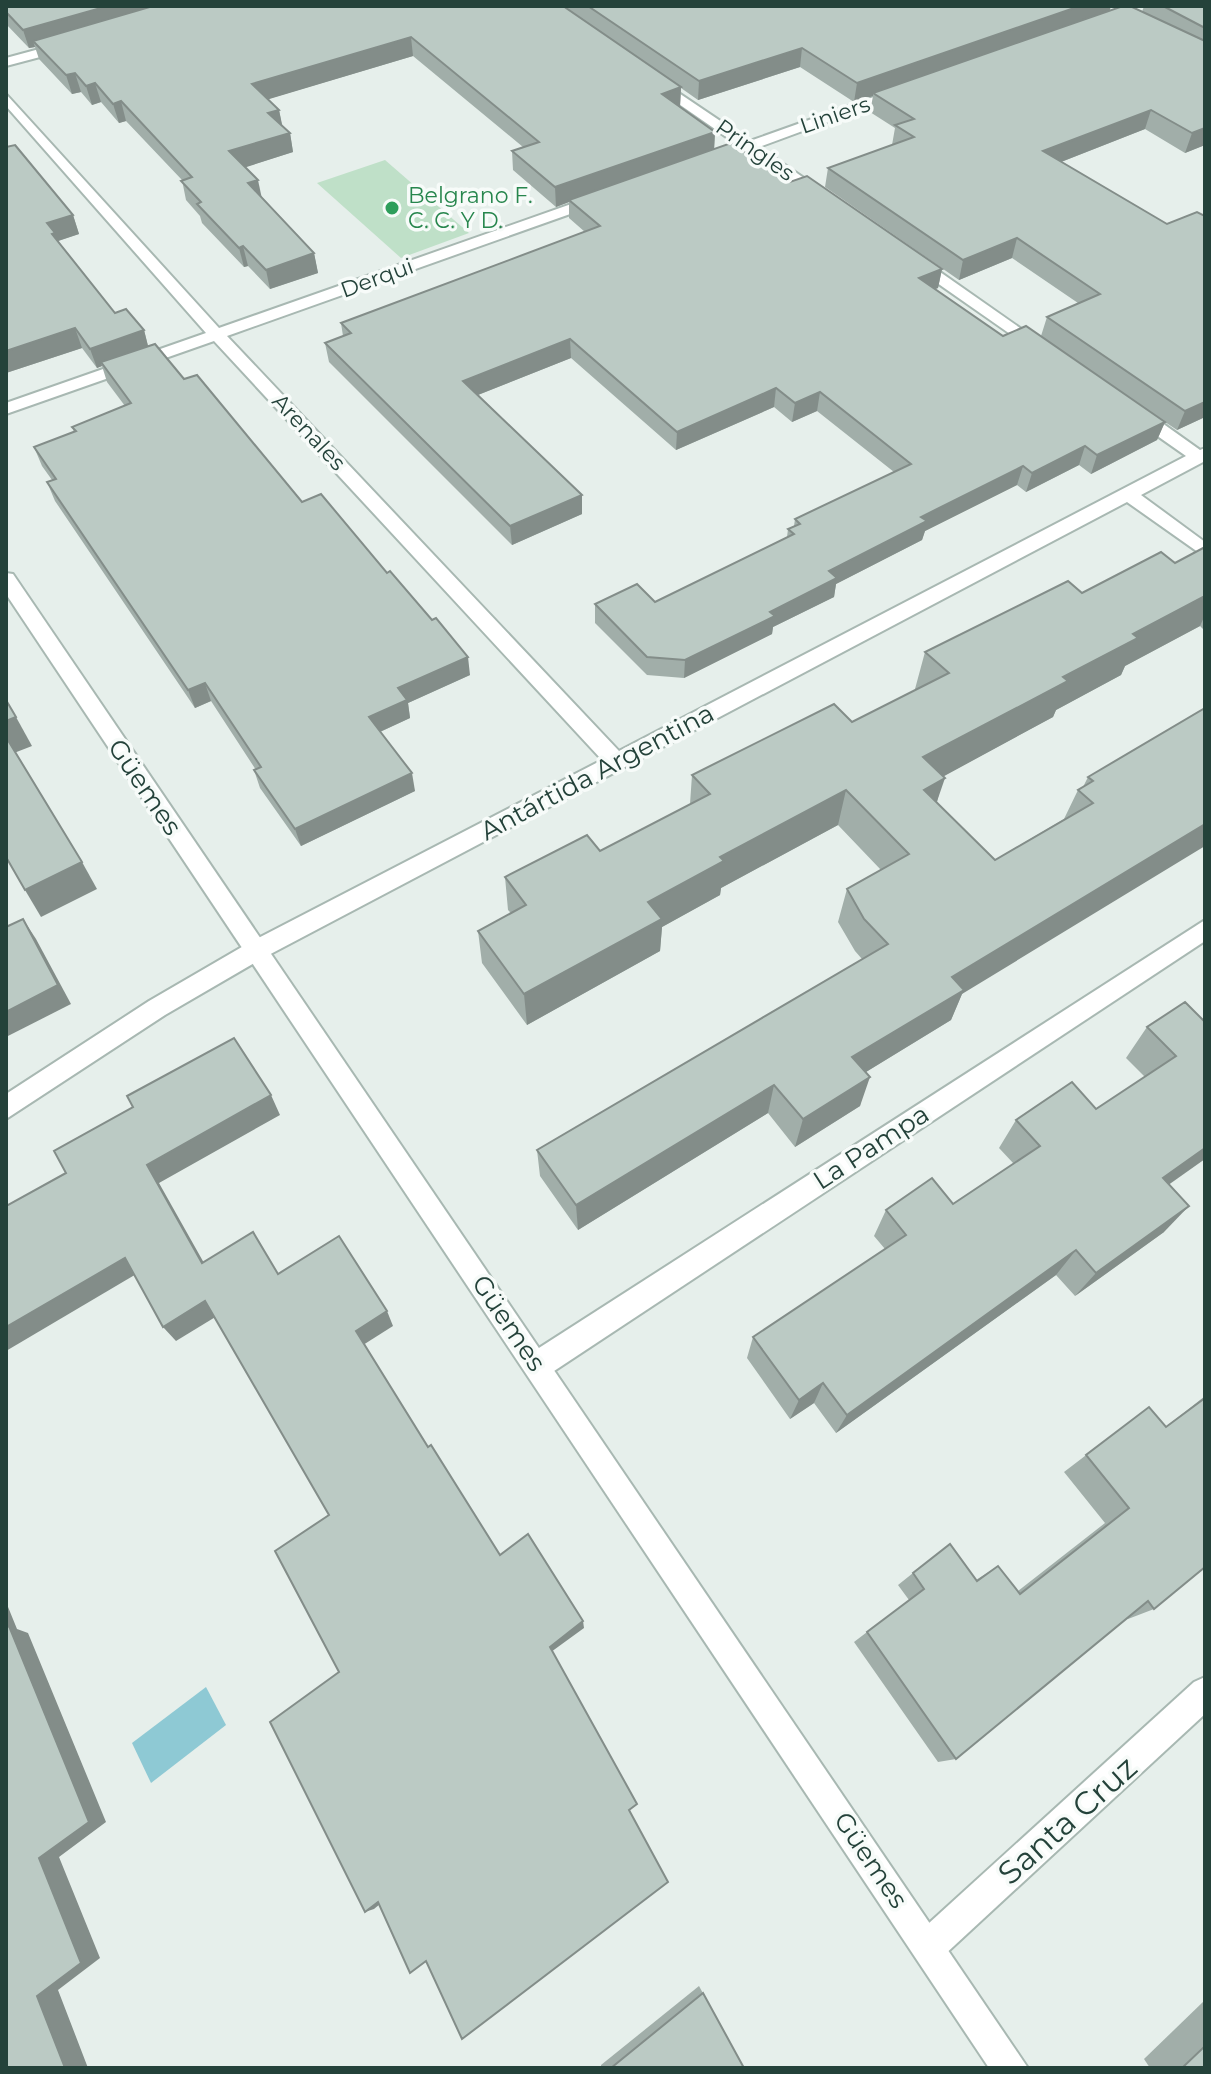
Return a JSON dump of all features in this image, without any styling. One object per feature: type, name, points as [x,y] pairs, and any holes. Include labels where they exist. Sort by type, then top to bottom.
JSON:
[{"type":"street","points":[[6,62],[83,41]]},
{"type":"street","name":"Pringles","points":[[635,67],[838,208]]},
{"type":"street","name":"Liniers","points":[[748,146],[913,88]]},
{"type":"street","name":"Arenales","points":[[6,98],[217,335],[616,762]]},
{"type":"street","points":[[689,167],[748,146]]},
{"type":"street","name":"Derqui","points":[[6,409],[615,193]]},
{"type":"street","points":[[903,252],[1057,359]]},
{"type":"street","points":[[1122,403],[1202,455]]},
{"type":"street","name":"Antártida Argentina","points":[[6,1108],[157,1008],[255,951],[1202,455]]},
{"type":"street","points":[[1128,494],[1205,551]]},
{"type":"street","name":"Güemes","points":[[6,579],[1010,2068]]},
{"type":"street","name":"La Pampa","points":[[538,1365],[1205,929]]},
{"type":"street","name":"Santa Cruz","points":[[929,1946],[1205,1693]]},
{"type":"green space","name":"Belgrano F. C. C. Y D.","points":[[385,160],[469,233],[401,258],[317,183]]},
{"type":"water","points":[[206,1687],[226,1725],[151,1783],[132,1743]]},
{"type":"building","points":[[6,6],[108,6],[23,30],[6,12]]},
{"type":"building","points":[[153,6],[563,6],[681,87],[662,94],[715,132],[555,187],[512,151],[539,142],[411,37],[252,84],[279,110],[268,113],[290,133],[229,151],[258,180],[248,183],[314,253],[266,270],[243,246],[239,248],[197,204],[201,202],[181,181],[192,177],[121,101],[113,104],[95,83],[86,86],[75,73],[66,75],[33,41]]},
{"type":"building","points":[[588,6],[1080,6],[857,83],[802,48],[699,81]]},
{"type":"building","points":[[1130,6],[1205,41],[1205,128],[1192,133],[1151,110],[1043,151],[1167,224],[1197,212],[1205,216],[1205,402],[1185,411],[1047,317],[1100,294],[1017,238],[963,260],[828,168],[914,137],[895,125],[914,119],[873,93]]},
{"type":"building","points":[[1163,6],[1205,6],[1205,28]]},
{"type":"building","points":[[731,143],[790,182],[807,176],[942,269],[919,278],[1003,336],[1026,326],[1165,422],[1097,455],[1085,446],[1032,473],[1023,466],[921,517],[927,521],[829,571],[837,578],[770,612],[775,616],[685,660],[647,657],[595,604],[637,584],[655,602],[794,534],[788,529],[800,524],[795,519],[911,464],[820,392],[795,403],[776,388],[677,432],[570,339],[463,381],[582,495],[510,526],[325,343],[351,333],[341,323],[600,226],[569,200]]},
{"type":"building","points":[[15,145],[73,215],[47,223],[55,233],[52,234],[115,313],[126,309],[144,330],[90,349],[75,328],[6,351],[6,147]]},
{"type":"building","points":[[155,344],[184,379],[197,375],[302,502],[321,494],[387,573],[390,571],[432,620],[436,618],[468,657],[398,688],[407,700],[369,717],[412,773],[295,829],[254,770],[261,767],[205,683],[188,690],[47,482],[56,479],[34,447],[76,431],[72,427],[131,403],[101,362]]},
{"type":"building","points":[[1205,547],[1205,596],[1133,634],[1138,638],[1063,677],[1068,681],[923,757],[945,778],[924,790],[995,860],[1093,803],[1078,790],[1093,781],[1088,777],[1205,708],[1205,824],[952,977],[964,990],[852,1057],[870,1077],[803,1119],[774,1085],[576,1205],[537,1150],[888,944],[864,919],[847,889],[909,854],[846,790],[720,857],[724,861],[648,902],[662,919],[524,994],[478,931],[526,905],[505,877],[587,835],[600,851],[710,794],[692,775],[834,704],[852,722],[949,673],[925,652],[1068,581],[1082,593],[1161,552],[1175,563]]},
{"type":"building","points":[[6,700],[16,717],[6,721]]},
{"type":"building","points":[[6,737],[82,862],[25,890],[6,857]]},
{"type":"building","points":[[23,919],[58,985],[6,1012],[6,927]]},
{"type":"building","points":[[1185,1002],[1205,1022],[1205,1148],[1163,1178],[1189,1206],[1096,1273],[1076,1250],[847,1415],[823,1383],[799,1400],[753,1337],[906,1235],[886,1210],[932,1178],[953,1204],[1040,1146],[1016,1120],[1072,1082],[1096,1109],[1176,1056],[1147,1027]]},
{"type":"building","points":[[234,1038],[271,1095],[147,1165],[202,1263],[253,1232],[278,1274],[339,1236],[387,1311],[356,1331],[428,1447],[431,1445],[500,1555],[528,1534],[583,1621],[550,1647],[637,1804],[629,1810],[668,1882],[462,2039],[426,1961],[410,1973],[378,1902],[365,1912],[270,1722],[339,1672],[275,1551],[329,1515],[205,1301],[163,1327],[125,1258],[6,1327],[6,1206],[66,1173],[54,1151],[133,1107],[127,1096]]},
{"type":"building","points":[[1205,1398],[1205,1567],[1154,1609],[1148,1601],[956,1759],[867,1632],[924,1589],[913,1573],[950,1544],[977,1581],[998,1566],[1020,1594],[1129,1508],[1086,1455],[1149,1407],[1166,1427]]},
{"type":"building","points":[[9,1626],[89,1822],[39,1858],[81,1963],[37,1996],[65,2068],[6,2068],[6,1628]]},
{"type":"building","points":[[703,1993],[744,2068],[611,2068]]},
{"type":"building","points":[[1205,2046],[1205,2068],[1182,2068]]},
{"type":"place","name":"Belgrano F. C. C. Y D.","points":[[392,208]]}]
